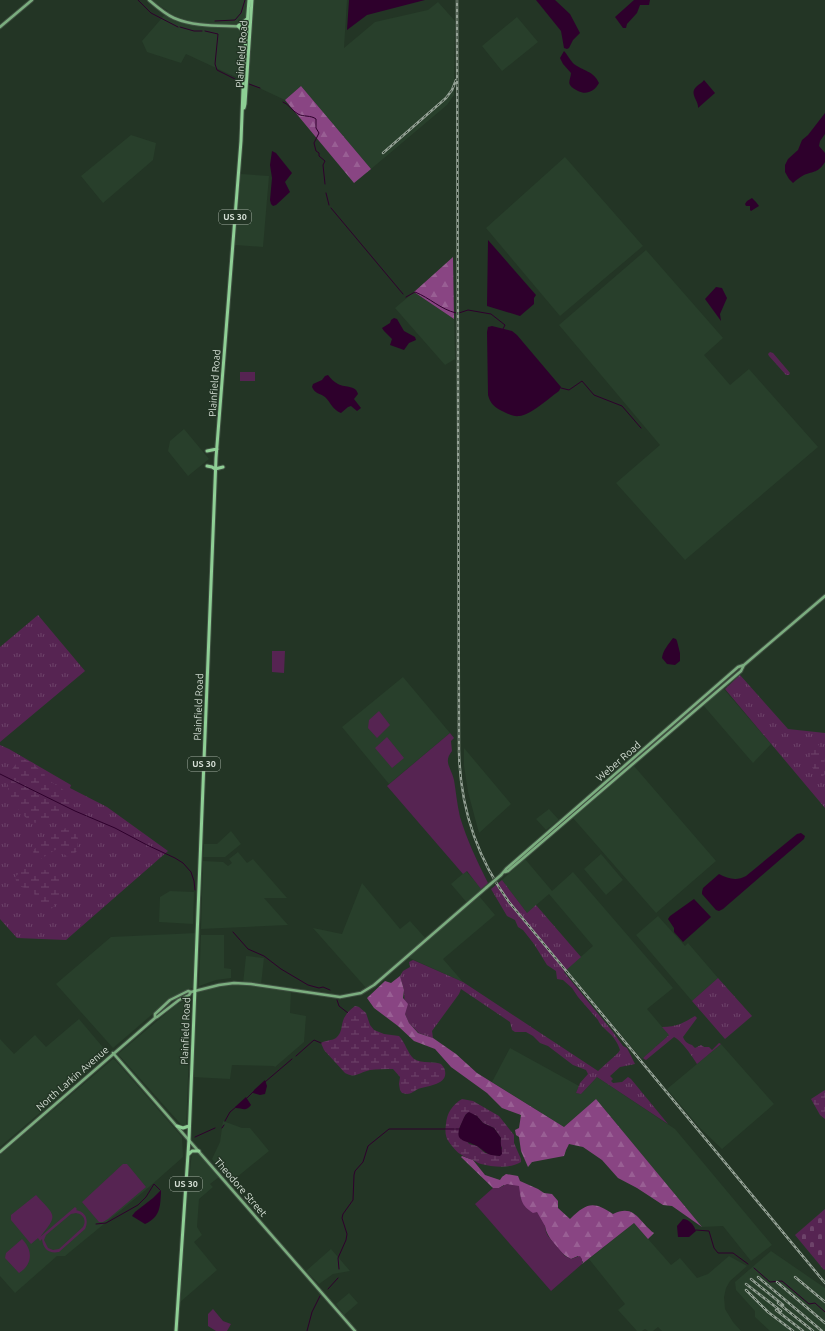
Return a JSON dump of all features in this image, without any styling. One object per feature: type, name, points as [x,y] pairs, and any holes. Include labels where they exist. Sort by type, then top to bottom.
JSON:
[{"type":"main road","points":[[0,27],[32,0]]},
{"type":"main road","points":[[149,0],[169,15],[181,20],[206,25],[250,27]]},
{"type":"main road","name":"Plainfield Road","points":[[176,1331],[189,1140],[215,469],[243,108],[242,92],[249,0]]},
{"type":"main road","name":"Plainfield Road","points":[[243,108],[245,104],[252,0]]},
{"type":"main road","points":[[238,26],[247,19]]},
{"type":"main road","points":[[238,26],[246,35]]},
{"type":"main road","points":[[207,451],[217,449]]},
{"type":"main road","points":[[207,466],[215,469],[223,467]]},
{"type":"main road","name":"Weber Road","points":[[505,872],[506,869],[616,772],[825,596]]},
{"type":"main road","name":"Weber Road","points":[[328,996],[350,996],[368,990],[730,681],[741,671],[744,665]]},
{"type":"main road","name":"North Larkin Avenue","points":[[155,1018],[155,1014],[170,1000],[188,991],[191,992],[219,985],[250,984],[328,996]]},
{"type":"main road","name":"North Larkin Avenue","points":[[0,1152],[155,1018],[179,1000],[189,995],[191,992]]},
{"type":"main road","name":"Theodore Street","points":[[114,1053],[356,1331]]},
{"type":"main road","points":[[177,1126],[183,1128],[189,1126]]},
{"type":"main road","points":[[188,1155],[192,1151],[199,1151]]},
{"type":"shaded area","points":[[151,0],[347,0],[344,48],[375,22],[428,10],[438,2],[455,21],[454,95],[447,105],[371,169],[301,86],[285,100],[186,54],[181,63],[147,52],[142,41],[168,11]]},
{"type":"shaded area","points":[[349,0],[425,0],[367,15],[347,30]]},
{"type":"shaded area","points":[[536,0],[555,0],[570,14],[580,33],[573,40],[569,48],[564,48],[561,31]]},
{"type":"shaded area","points":[[634,0],[650,0],[649,5],[640,5],[637,13],[627,24],[626,28],[623,28],[615,17]]},
{"type":"shaded area","points":[[517,17],[538,42],[502,71],[482,46]]},
{"type":"shaded area","points":[[564,51],[574,64],[597,79],[599,83],[592,91],[584,93],[578,91],[570,85],[569,82],[571,73],[560,58]]},
{"type":"shaded area","points":[[704,80],[715,93],[698,108],[694,90]]},
{"type":"shaded area","points":[[825,113],[825,134],[820,141],[819,146],[825,153],[825,162],[818,170],[804,175],[793,183],[785,172],[785,165],[788,159],[798,150],[802,140],[808,135]]},
{"type":"shaded area","points":[[131,135],[156,143],[153,160],[103,203],[81,176]]},
{"type":"shaded area","points":[[272,151],[276,153],[292,173],[285,182],[290,192],[273,206],[270,200],[272,178],[270,165]]},
{"type":"shaded area","points":[[565,157],[643,246],[560,316],[486,228]]},
{"type":"shaded area","points":[[241,174],[269,176],[263,247],[235,245]]},
{"type":"shaded area","points":[[752,198],[759,206],[751,211],[750,206],[746,206],[745,204]]},
{"type":"shaded area","points":[[488,240],[536,295],[534,298],[534,304],[520,316],[487,306]]},
{"type":"shaded area","points":[[646,250],[723,338],[704,355],[730,385],[749,369],[818,447],[685,560],[616,483],[660,445],[559,325]]},
{"type":"shaded area","points":[[716,287],[722,288],[727,298],[720,314],[721,321],[705,299]]},
{"type":"shaded area","points":[[414,292],[454,319],[455,359],[445,365],[395,308]]},
{"type":"shaded area","points":[[394,318],[397,319],[404,331],[415,337],[416,340],[409,343],[404,350],[390,345],[392,339],[382,328],[390,323]]},
{"type":"shaded area","points":[[492,326],[512,331],[517,335],[561,387],[559,391],[540,406],[524,415],[510,415],[491,403],[489,398],[487,332],[488,327]]},
{"type":"shaded area","points":[[328,375],[338,384],[350,387],[357,391],[358,394],[354,399],[361,408],[357,411],[351,406],[341,413],[338,412],[325,397],[315,391],[312,387],[313,384],[322,380]]},
{"type":"shaded area","points":[[184,429],[209,459],[188,476],[168,451],[170,441]]},
{"type":"shaded area","points":[[673,638],[677,641],[680,653],[680,661],[675,665],[667,664],[662,658],[665,650]]},
{"type":"shaded area","points":[[403,677],[450,733],[389,784],[342,727]]},
{"type":"shaded area","points":[[723,688],[771,744],[753,763],[703,705]]},
{"type":"shaded area","points":[[464,748],[511,804],[479,833],[468,792],[464,766]]},
{"type":"shaded area","points":[[634,766],[716,861],[656,913],[573,818]]},
{"type":"shaded area","points":[[549,809],[559,820],[546,830],[536,819]]},
{"type":"shaded area","points":[[231,831],[241,844],[225,857],[203,857],[204,844],[217,844]]},
{"type":"shaded area","points":[[801,833],[805,836],[804,839],[723,909],[719,911],[716,910],[702,894],[703,888],[719,874],[732,879],[746,876],[797,834]]},
{"type":"shaded area","points":[[238,852],[247,863],[253,859],[287,898],[264,898],[288,925],[201,929],[203,861],[223,862],[228,866],[232,863],[229,859]]},
{"type":"shaded area","points":[[601,854],[623,880],[606,895],[584,869]]},
{"type":"shaded area","points":[[525,859],[552,891],[573,872],[673,988],[647,1009],[669,1035],[642,1059],[566,970],[593,946],[549,894],[527,913],[502,880]]},
{"type":"shaded area","points":[[466,871],[483,890],[468,904],[451,884]]},
{"type":"shaded area","points":[[362,883],[400,929],[410,921],[427,940],[479,896],[495,915],[443,959],[463,982],[405,956],[367,989],[313,928],[342,934]]},
{"type":"shaded area","points":[[170,891],[194,892],[193,924],[159,922],[160,897]]},
{"type":"shaded area","points":[[694,899],[711,917],[683,942],[674,932],[674,928],[668,919]]},
{"type":"shaded area","points":[[658,916],[685,946],[688,943],[718,978],[692,1001],[636,935]]},
{"type":"shaded area","points":[[197,933],[194,987],[170,999],[113,1048],[56,984],[111,937]]},
{"type":"shaded area","points":[[201,935],[224,935],[224,968],[231,969],[231,978],[216,980],[199,986]]},
{"type":"shaded area","points":[[246,956],[264,958],[261,985],[243,984]]},
{"type":"shaded area","points":[[251,985],[291,991],[290,1013],[306,1016],[304,1042],[275,1067],[232,1065],[230,1079],[192,1077],[196,992],[209,987]]},
{"type":"shaded area","points":[[191,998],[186,1130],[118,1054],[176,1005]]},
{"type":"shaded area","points":[[79,1019],[106,1051],[106,1056],[0,1147],[0,1039],[14,1054],[35,1035],[46,1047]]},
{"type":"shaded area","points":[[721,1044],[774,1104],[722,1149],[700,1128],[667,1089]]},
{"type":"shaded area","points":[[510,1048],[579,1086],[576,1093],[581,1094],[597,1077],[675,1129],[772,1245],[751,1261],[723,1226],[702,1227],[596,1099],[564,1127],[492,1082]]},
{"type":"shaded area","points":[[113,1059],[182,1137],[183,1157],[65,1256],[57,1256],[15,1293],[0,1276],[0,1155]]},
{"type":"shaded area","points":[[265,1080],[267,1086],[265,1094],[260,1095],[253,1093],[254,1090]]},
{"type":"shaded area","points":[[246,1097],[251,1105],[249,1107],[244,1109],[235,1107]]},
{"type":"shaded area","points":[[469,1112],[477,1116],[483,1123],[494,1128],[501,1138],[502,1154],[500,1156],[489,1154],[459,1137],[459,1129],[466,1114]]},
{"type":"shaded area","points":[[223,1121],[242,1128],[250,1128],[269,1151],[231,1182],[212,1159],[220,1142]]},
{"type":"shaded area","points":[[195,1150],[219,1177],[210,1184],[213,1187],[199,1199],[197,1227],[202,1235],[194,1242],[217,1270],[179,1303],[189,1179],[192,1152]]},
{"type":"shaded area","points":[[161,1190],[158,1212],[154,1218],[145,1224],[132,1216],[135,1212]]},
{"type":"shaded area","points":[[683,1219],[691,1223],[696,1231],[689,1237],[678,1237],[677,1226]]},
{"type":"shaded area","points":[[634,1223],[671,1265],[680,1258],[697,1278],[708,1274],[729,1256],[747,1266],[730,1281],[726,1288],[724,1297],[725,1309],[741,1331],[662,1331],[658,1327],[653,1331],[648,1331],[645,1329],[642,1331],[637,1331],[618,1310],[625,1304],[589,1259]]},
{"type":"shaded area","points":[[331,1249],[350,1271],[333,1274],[319,1284],[306,1271]]},
{"type":"shaded area","points":[[771,1251],[825,1288],[825,1331],[770,1331],[755,1317],[755,1311],[736,1290],[735,1282]]},
{"type":"shaded area","points":[[349,1293],[358,1303],[344,1315],[336,1304]]},
{"type":"green space","points":[[301,86],[371,169],[354,183],[285,100]]},
{"type":"green space","points":[[453,257],[454,319],[414,292]]},
{"type":"green space","points":[[770,352],[773,353],[790,373],[789,375],[786,375],[769,356],[768,354]]},
{"type":"green space","points":[[240,372],[255,372],[255,381],[240,381]]},
{"type":"green space","points":[[38,615],[85,671],[0,742],[0,647]]},
{"type":"green space","points":[[272,651],[285,651],[284,673],[272,672]]},
{"type":"green space","points":[[740,675],[788,729],[825,733],[825,808],[725,689]]},
{"type":"green space","points":[[379,711],[390,725],[377,738],[368,728],[369,720]]},
{"type":"green space","points":[[450,733],[454,738],[451,741],[452,751],[448,758],[448,765],[454,780],[460,817],[472,850],[488,883],[481,889],[467,871],[463,874],[387,786]]},
{"type":"green space","points":[[387,737],[404,758],[392,768],[375,748]]},
{"type":"green space","points":[[815,741],[821,748],[824,756],[825,774],[822,777],[818,776],[810,764],[810,744]]},
{"type":"green space","points":[[0,745],[71,785],[70,788],[107,807],[168,851],[66,940],[17,938],[0,919]]},
{"type":"green space","points":[[23,759],[33,763],[50,781],[68,793],[73,799],[72,807],[69,810],[38,823],[30,821],[24,815],[11,798],[8,784],[8,777],[11,770]]},
{"type":"green space","points":[[66,828],[72,828],[78,839],[77,851],[72,856],[67,857],[61,851],[55,850],[39,860],[34,857],[33,850],[54,833]]},
{"type":"green space","points":[[25,868],[55,871],[57,874],[59,878],[60,890],[57,902],[48,911],[38,904],[34,892],[17,884],[16,876]]},
{"type":"green space","points":[[502,880],[527,913],[536,905],[581,957],[564,972],[623,1046],[627,1048],[635,1064],[620,1067],[610,1076],[613,1079],[611,1081],[613,1083],[622,1082],[628,1077],[631,1079],[668,1124],[597,1077],[581,1094],[576,1093],[580,1083],[588,1074],[586,1070],[573,1065],[526,1032],[515,1032],[512,1030],[510,1022],[461,989],[432,1031],[433,1038],[419,1033],[409,1023],[405,1014],[404,990],[400,976],[403,971],[410,967],[409,962],[413,960],[463,982],[598,1071],[620,1050],[613,1037],[601,1025],[572,988],[563,980],[557,979],[556,971],[547,965],[534,944],[523,930],[518,927],[515,920],[507,916],[491,889]]},
{"type":"green space","points":[[400,976],[404,990],[403,998],[408,1004],[405,1014],[409,1023],[418,1033],[433,1038],[456,1054],[477,1073],[564,1127],[596,1099],[702,1227],[672,1206],[663,1205],[637,1188],[618,1178],[602,1160],[583,1147],[569,1144],[564,1156],[532,1162],[528,1167],[521,1151],[519,1137],[516,1135],[515,1130],[519,1128],[521,1115],[502,1108],[487,1093],[451,1067],[435,1049],[414,1041],[398,1026],[374,1008],[367,998],[385,981],[391,983]]},
{"type":"green space","points":[[718,978],[752,1016],[725,1039],[692,1001]]},
{"type":"green space","points":[[355,1006],[359,1007],[366,1013],[370,1025],[374,1030],[384,1034],[399,1036],[414,1059],[417,1061],[441,1064],[445,1070],[445,1076],[443,1079],[436,1084],[407,1094],[402,1093],[400,1090],[400,1077],[393,1069],[370,1070],[355,1075],[345,1073],[324,1050],[321,1043],[334,1039],[338,1036],[345,1016]]},
{"type":"green space","points":[[695,1016],[697,1018],[683,1037],[686,1041],[695,1048],[701,1045],[704,1047],[709,1047],[712,1050],[719,1043],[721,1044],[697,1064],[690,1053],[674,1037],[646,1060],[643,1058],[669,1035],[662,1027],[680,1024]]},
{"type":"green space","points":[[825,1090],[825,1119],[820,1115],[811,1099]]},
{"type":"green space","points":[[462,1099],[473,1101],[499,1116],[514,1135],[514,1143],[521,1162],[512,1166],[491,1166],[478,1163],[456,1151],[446,1136],[445,1129],[449,1113],[458,1101]],"holes":[[[466,1114],[477,1116],[483,1123],[494,1128],[501,1138],[500,1144],[502,1148],[500,1156],[485,1153],[477,1146],[469,1144],[459,1129]]]},
{"type":"green space","points":[[462,1156],[473,1160],[485,1175],[500,1180],[506,1174],[518,1176],[520,1181],[544,1193],[552,1194],[558,1201],[558,1208],[570,1219],[581,1209],[591,1205],[596,1205],[613,1214],[620,1211],[632,1212],[654,1233],[648,1239],[634,1223],[582,1264],[583,1262],[578,1256],[571,1259],[563,1254],[551,1240],[545,1226],[530,1216],[504,1185],[499,1188],[493,1188],[461,1157]]},
{"type":"green space","points":[[123,1164],[127,1164],[146,1187],[108,1219],[103,1222],[99,1222],[82,1202]]},
{"type":"green space","points":[[507,1184],[519,1186],[521,1199],[524,1205],[533,1213],[537,1212],[545,1226],[548,1236],[565,1256],[571,1259],[580,1256],[582,1259],[582,1264],[551,1291],[475,1204],[493,1188],[499,1188]]},
{"type":"green space","points":[[36,1195],[51,1211],[52,1215],[50,1224],[40,1237],[75,1207],[77,1209],[76,1210],[86,1217],[87,1223],[85,1229],[59,1252],[52,1252],[45,1248],[42,1239],[40,1241],[38,1238],[31,1244],[11,1220],[11,1215]],"holes":[[[71,1214],[78,1214],[82,1216],[85,1222],[83,1227],[59,1249],[53,1250],[48,1248],[44,1240],[46,1235]]]},
{"type":"green space","points":[[825,1209],[825,1269],[824,1270],[795,1235]]},
{"type":"green space","points":[[22,1239],[26,1243],[30,1252],[30,1257],[27,1265],[19,1273],[5,1258],[6,1253]]},
{"type":"green space","points":[[213,1309],[223,1321],[231,1324],[227,1331],[216,1331],[208,1326],[208,1314]]},
{"type":"waterway","points":[[138,0],[151,13],[178,27]]},
{"type":"waterway","points":[[215,21],[235,20],[241,13],[245,0]]},
{"type":"waterway","points":[[180,27],[194,31],[202,31]]},
{"type":"waterway","points":[[205,31],[218,34],[215,64],[217,70],[241,82]]},
{"type":"waterway","points":[[249,84],[260,88]]},
{"type":"waterway","points":[[283,102],[298,114],[316,119],[316,128],[319,133],[314,143],[319,156],[325,161],[323,165],[325,184]]},
{"type":"waterway","points":[[326,193],[329,205]]},
{"type":"waterway","points":[[331,208],[403,294]]},
{"type":"waterway","points":[[406,297],[415,292],[445,309],[456,313]]},
{"type":"waterway","points":[[459,313],[468,310],[491,314],[505,325],[503,329]]},
{"type":"waterway","points":[[561,388],[569,390],[582,381],[594,395],[622,406],[641,428]]},
{"type":"waterway","points":[[0,774],[175,858],[183,863],[191,872],[195,890]]},
{"type":"waterway","points":[[233,932],[248,949],[264,956],[281,969],[308,985],[319,988],[323,987],[330,990]]},
{"type":"waterway","points":[[337,1000],[339,1006],[348,1013]]},
{"type":"waterway","points":[[296,1056],[314,1040],[321,1043]]},
{"type":"waterway","points":[[265,1082],[292,1059]]},
{"type":"waterway","points":[[246,1099],[254,1091]]},
{"type":"waterway","points":[[225,1121],[230,1112],[236,1107]]},
{"type":"waterway","points":[[195,1137],[215,1128]]},
{"type":"waterway","points":[[339,1269],[338,1258],[347,1234],[342,1218],[343,1214],[353,1200],[355,1171],[363,1162],[368,1146],[389,1129],[459,1129]]},
{"type":"waterway","points":[[96,1224],[106,1223],[138,1205],[146,1197],[154,1184],[160,1190]]},
{"type":"waterway","points":[[696,1230],[709,1231],[714,1248],[718,1253],[733,1253],[748,1264]]},
{"type":"waterway","points":[[754,1268],[770,1282],[782,1281],[809,1304],[815,1303],[825,1312]]},
{"type":"waterway","points":[[328,1289],[338,1278]]},
{"type":"waterway","points":[[307,1331],[312,1312],[320,1296]]},
{"type":"railway","points":[[457,0],[459,751],[463,792],[472,831],[488,868],[509,902],[825,1283]]},
{"type":"railway","points":[[383,153],[446,98],[452,90],[456,80]]},
{"type":"railway","points":[[758,1277],[822,1331]]},
{"type":"railway","points":[[795,1277],[825,1302]]},
{"type":"railway","points":[[751,1279],[783,1305]]},
{"type":"railway","points":[[777,1282],[825,1323]]},
{"type":"railway","points":[[746,1284],[781,1311]]},
{"type":"railway","points":[[746,1290],[768,1312],[793,1331]]},
{"type":"railway","points":[[778,1303],[813,1331]]},
{"type":"railway","points":[[776,1310],[803,1331]]}]
